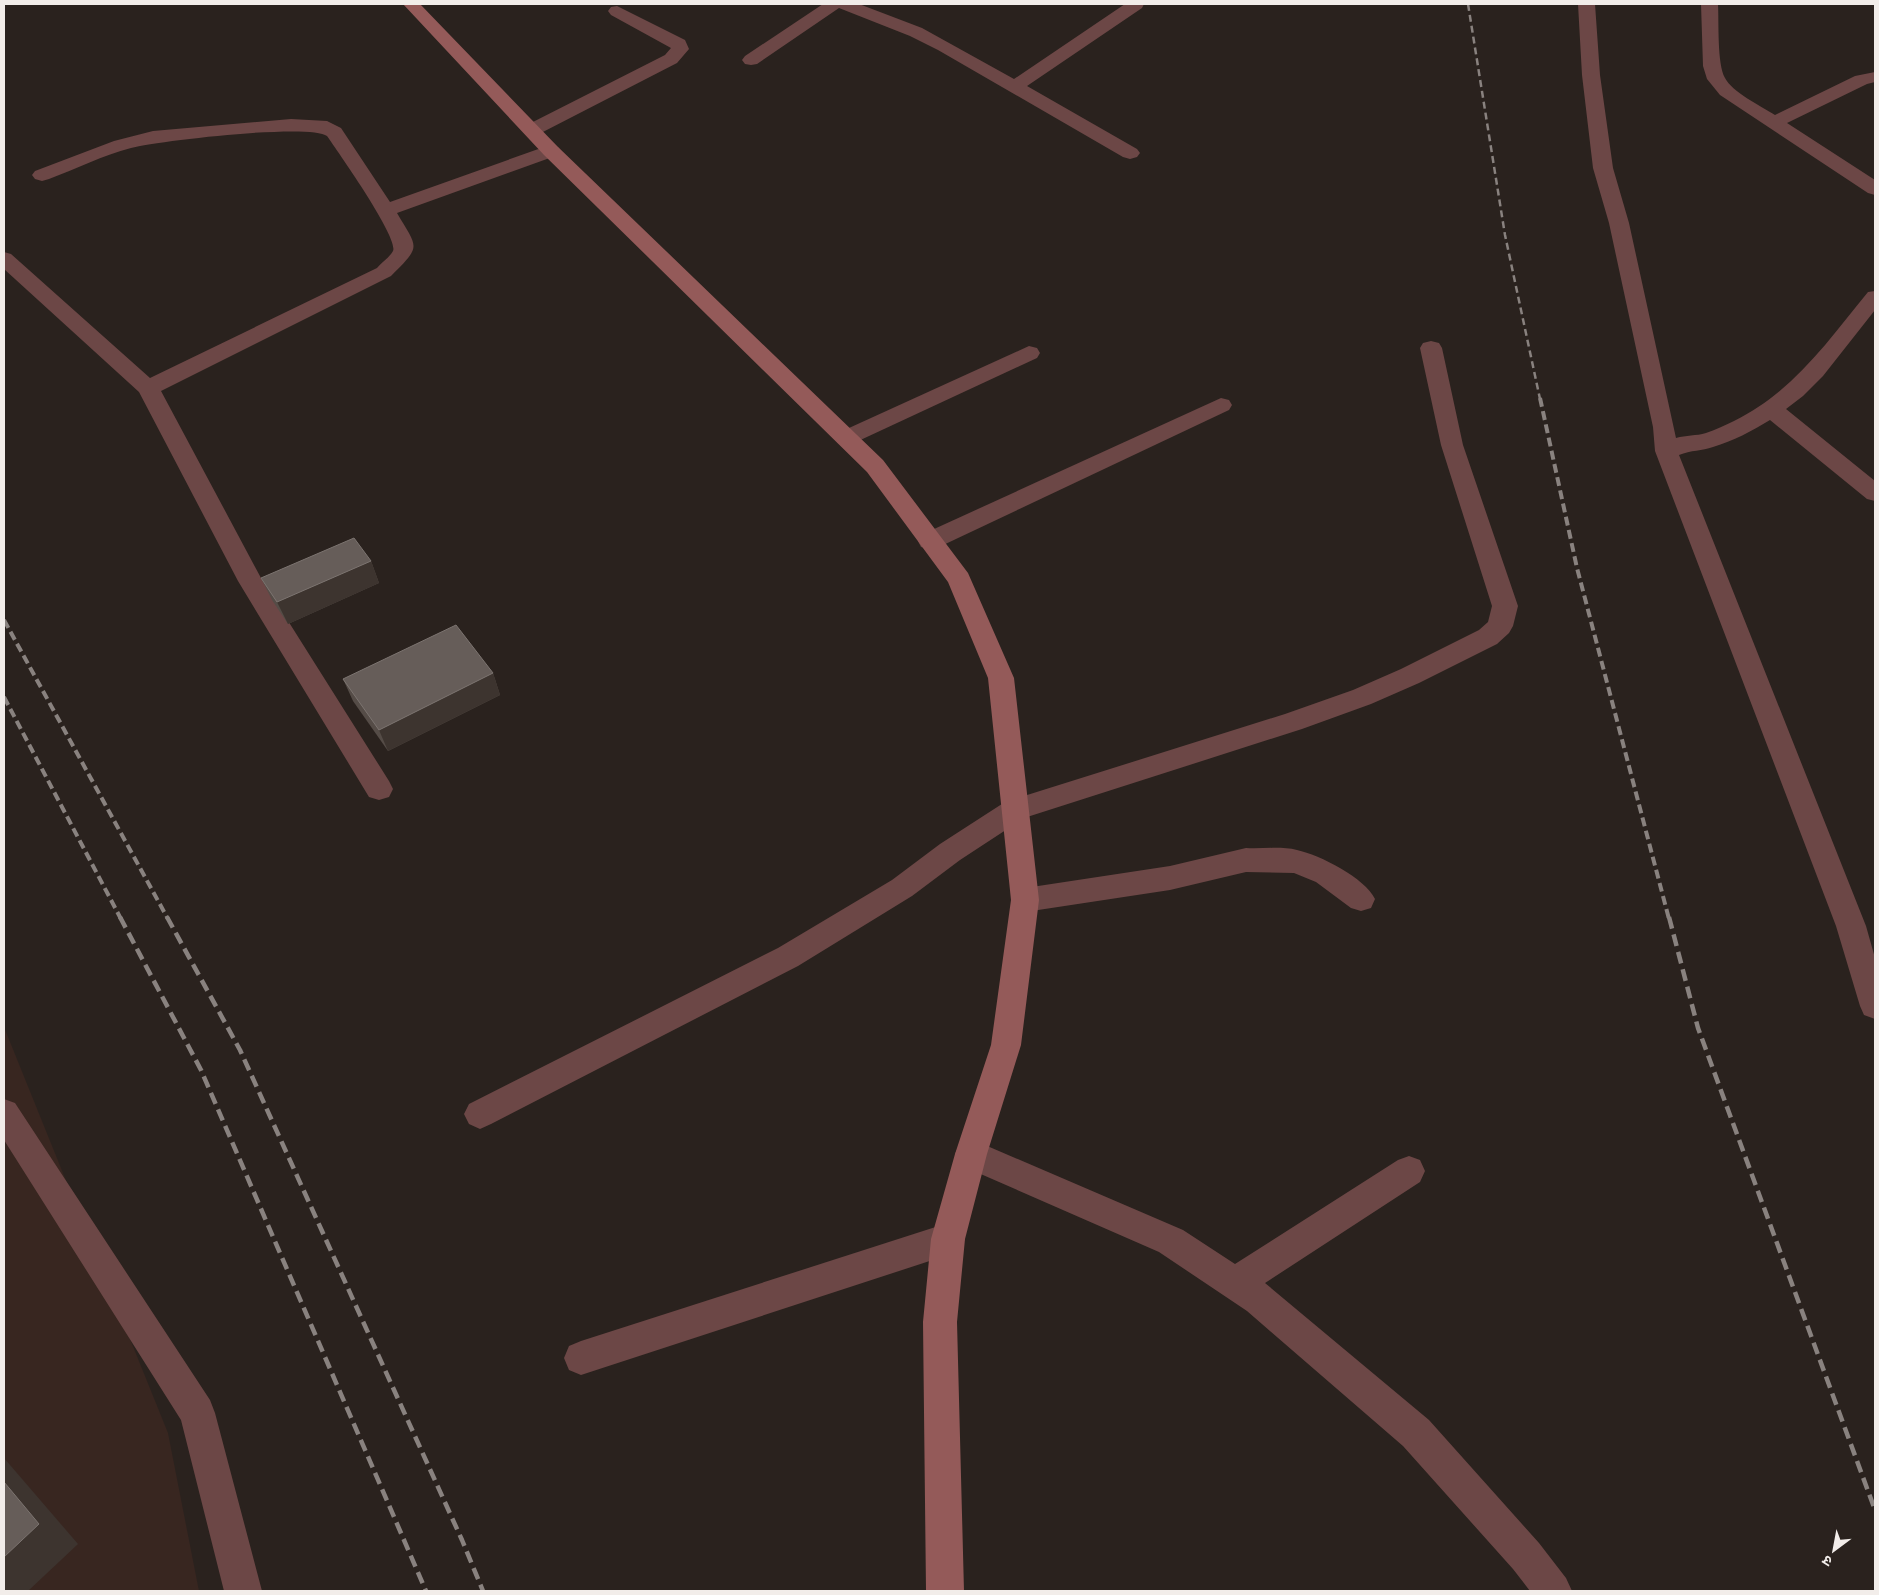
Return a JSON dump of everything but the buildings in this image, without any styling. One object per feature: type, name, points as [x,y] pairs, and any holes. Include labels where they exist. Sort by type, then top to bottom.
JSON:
[{"type":"street","points":[[411,4],[551,151],[875,466],[959,579],[1001,678],[1025,900],[1006,1045],[971,1154],[948,1239],[940,1322],[945,1591]]},
{"type":"street","points":[[751,60],[834,4]]},
{"type":"street","points":[[844,4],[923,36],[1016,86],[1130,153]]},
{"type":"street","points":[[1016,86],[1136,4]]},
{"type":"street","points":[[1586,4],[1590,76],[1603,168],[1619,223],[1664,427],[1666,451],[1851,926],[1875,1006]]},
{"type":"street","points":[[1709,4],[1712,66],[1716,80],[1726,91],[1875,189]]},
{"type":"street","points":[[532,130],[671,58],[680,49],[679,44],[670,38],[616,11]]},
{"type":"street","points":[[1773,123],[1861,80],[1875,77]]},
{"type":"street","points":[[42,175],[121,145],[153,136],[292,125],[327,127],[334,132],[386,210],[404,243],[403,253],[384,272],[148,388]]},
{"type":"street","points":[[386,210],[551,151]]},
{"type":"street","points":[[4,258],[148,388],[250,581],[379,789]]},
{"type":"street","points":[[1666,451],[1689,442],[1708,440],[1743,426],[1796,391],[1815,371],[1875,297]]},
{"type":"street","points":[[480,1114],[788,957],[902,888],[950,852],[1015,810],[1293,722],[1362,697],[1488,637],[1500,626],[1505,606],[1452,445],[1431,348]]},
{"type":"street","points":[[846,438],[1029,353]]},
{"type":"street","points":[[930,541],[1221,405]]},
{"type":"street","points":[[1771,409],[1875,493]]},
{"type":"street","points":[[1025,900],[1170,878],[1246,860],[1296,862],[1326,874],[1361,900]]},
{"type":"street","points":[[4,1113],[197,1413],[243,1591]]},
{"type":"street","points":[[971,1154],[1171,1241],[1259,1298],[1416,1433],[1520,1549],[1553,1591]]},
{"type":"street","points":[[1235,1283],[1409,1171]]},
{"type":"street","points":[[581,1358],[948,1239]]},
{"type":"shaded area","points":[[4,1027],[168,1433],[199,1591],[4,1591]]},
{"type":"railway","points":[[1468,4],[1505,235],[1540,399]]},
{"type":"railway","points":[[1540,398],[1577,568],[1669,919]]},
{"type":"railway","points":[[4,620],[168,919]]},
{"type":"railway","points":[[4,697],[121,919]]},
{"type":"railway","points":[[120,917],[201,1070],[426,1591]]},
{"type":"railway","points":[[167,917],[240,1050],[462,1540],[483,1591]]},
{"type":"railway","points":[[1669,917],[1698,1028],[1875,1510]]}]
